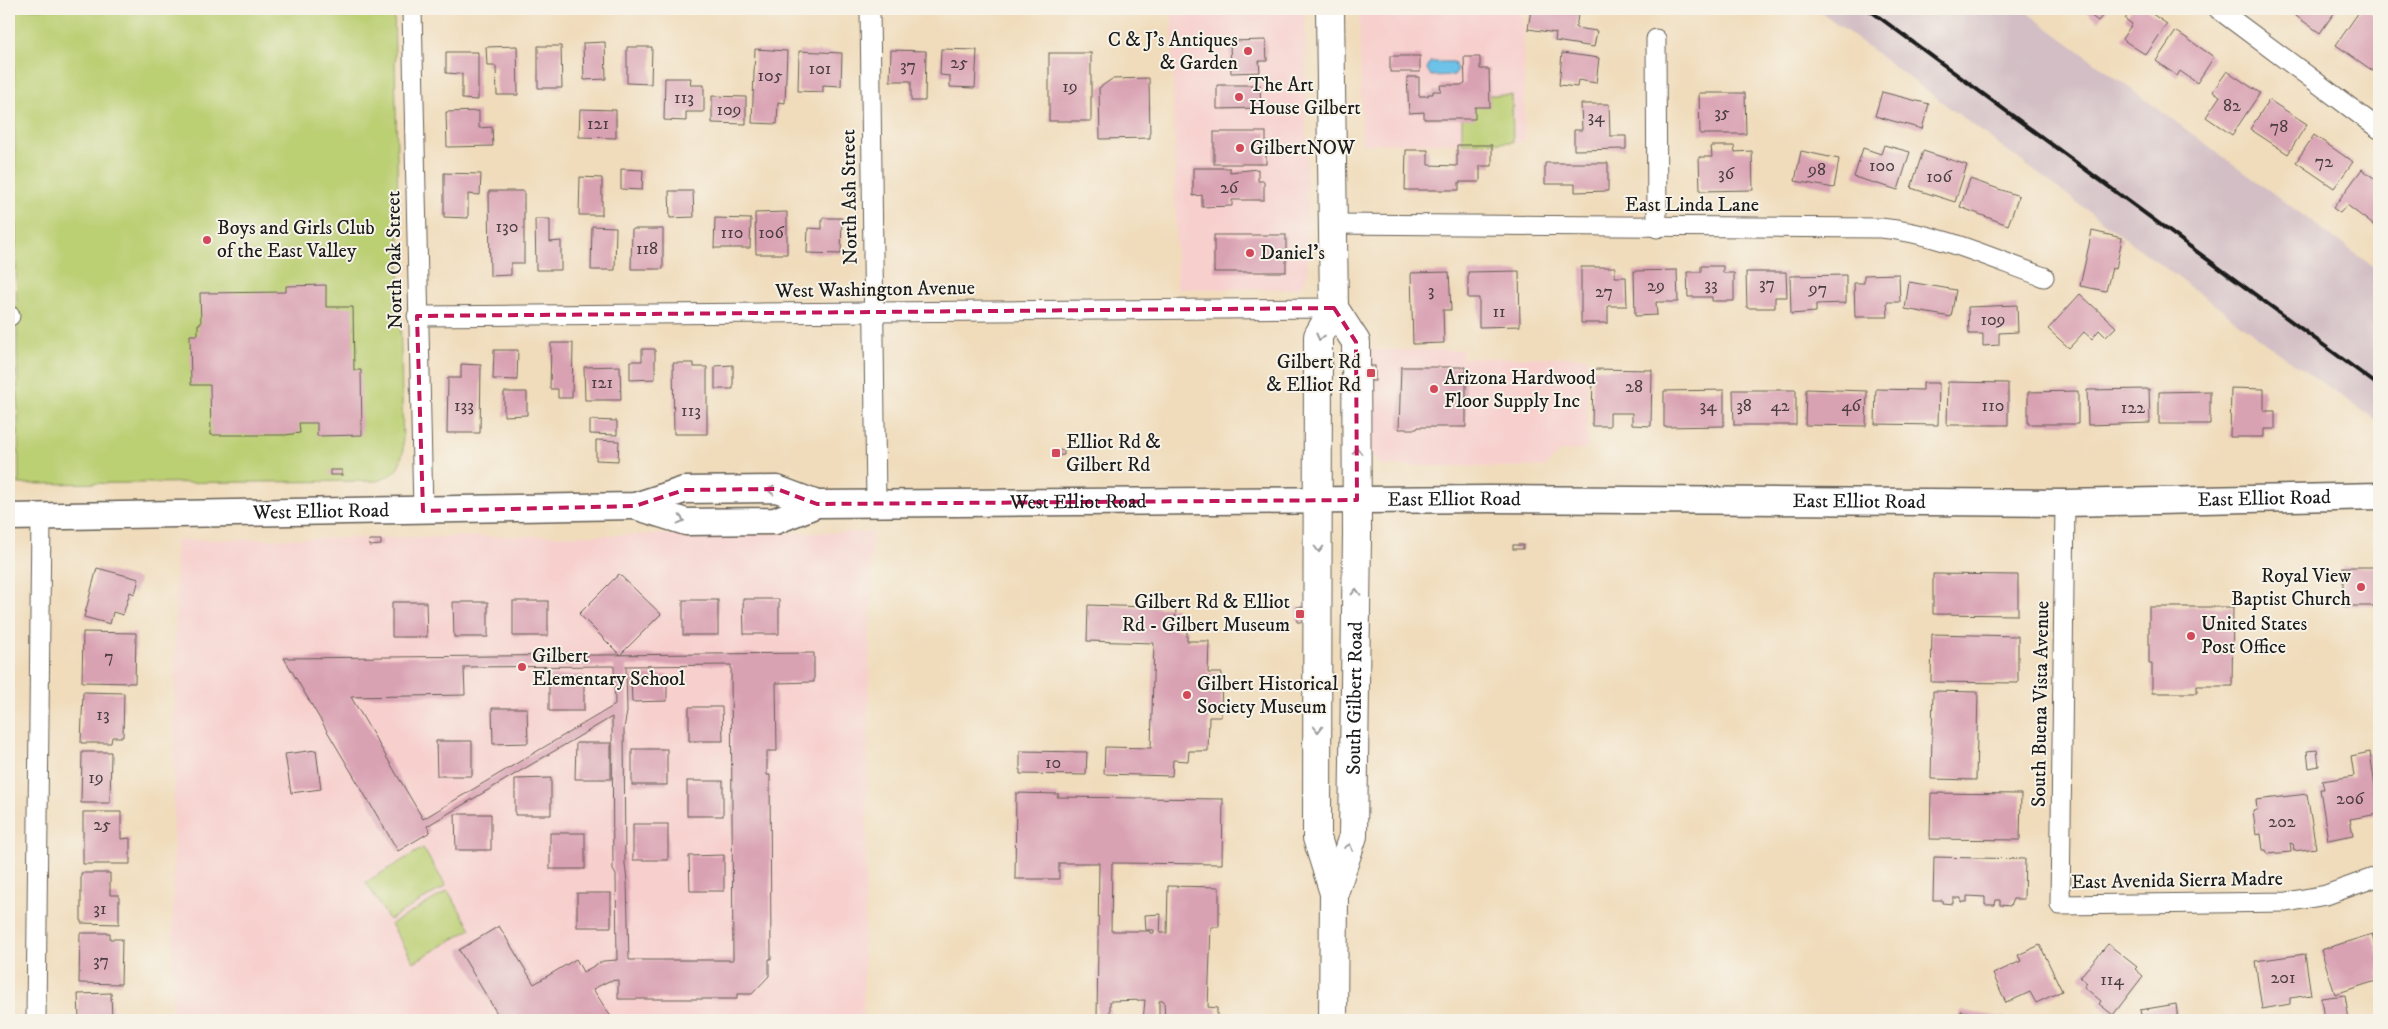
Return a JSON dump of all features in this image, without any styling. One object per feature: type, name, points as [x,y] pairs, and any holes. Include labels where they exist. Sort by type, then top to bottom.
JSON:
[{"type":"main road","points":[[1330,9],[1334,308],[1318,336],[1338,500]]},
{"type":"main road","points":[[1334,308],[1356,342],[1338,500]]},
{"type":"main road","name":"East Elliot Road","points":[[1338,500],[1591,499],[2065,503],[2379,496]]},
{"type":"main road","name":"West Elliot Road","points":[[9,516],[192,512],[423,511],[635,506],[686,522],[775,521],[817,504],[1338,500]]},
{"type":"main road","name":"South Gilbert Road","points":[[1334,893],[1353,836],[1338,500]]},
{"type":"main road","name":"South Gilbert Road","points":[[1333,1020],[1334,893],[1317,838],[1338,500]]},
{"type":"street","name":"North Oak Street","points":[[412,9],[417,316],[423,511]]},
{"type":"street","name":"North Ash Street","points":[[870,9],[876,504]]},
{"type":"street","points":[[2218,9],[2379,129]]},
{"type":"street","points":[[1656,39],[1657,228]]},
{"type":"street","name":"East Linda Lane","points":[[1333,224],[1657,228],[1881,228],[1906,230],[2044,277]]},
{"type":"street","name":"West Washington Avenue","points":[[417,316],[1334,308]]},
{"type":"street","name":"South Buena Vista Avenue","points":[[2060,905],[2065,503]]},
{"type":"street","points":[[36,1020],[41,516]]},
{"type":"street","name":"East Avenida Sierra Madre","points":[[2060,905],[2287,902],[2326,895],[2379,876]]},
{"type":"highlighted area","points":[[1334,308],[1356,342],[1357,500],[817,504],[777,489],[684,490],[635,506],[423,511],[417,316]]},
{"type":"shaded area","points":[[1172,9],[1305,9],[1308,265],[1306,279],[1301,286],[1289,289],[1177,289]]},
{"type":"shaded area","points":[[1359,9],[1523,9],[1525,142],[1362,144]]},
{"type":"shaded area","points":[[1817,9],[2022,9],[2379,271],[2379,422],[2282,355]]},
{"type":"shaded area","points":[[1366,350],[1462,350],[1462,358],[1587,357],[1587,450],[1561,451],[1545,467],[1382,466],[1370,453]]},
{"type":"shaded area","name":"Gilbert Elementary School","points":[[872,532],[863,1020],[172,1020],[176,540]]},
{"type":"green space","name":"Boys and Girls Club of the East Valley","points":[[13,9],[394,9],[403,452],[398,468],[392,474],[377,481],[19,484]]},
{"type":"green space","points":[[1462,95],[1512,95],[1513,142],[1462,143]]},
{"type":"green space","points":[[423,848],[446,886],[389,920],[366,882]]},
{"type":"green space","points":[[448,891],[471,929],[414,962],[391,924]]},
{"type":"water","points":[[1430,62],[1454,62],[1457,71],[1454,75],[1431,76],[1427,69]]},
{"type":"building","points":[[1531,9],[1579,9],[1576,28],[1597,31],[1594,47],[1555,41],[1556,33],[1528,29]]},
{"type":"building","points":[[2082,9],[2108,9],[2098,21]]},
{"type":"building","points":[[2132,9],[2145,9],[2167,24],[2146,55],[2122,39],[2132,24],[2125,19]]},
{"type":"building","points":[[2291,9],[2337,9],[2320,33],[2289,11]]},
{"type":"building","points":[[2361,9],[2365,9],[2379,18],[2375,28],[2379,31],[2379,44],[2376,48],[2379,51],[2379,62],[2373,71],[2336,45]]},
{"type":"building","points":[[2176,31],[2214,57],[2197,83],[2180,71],[2177,76],[2156,61]]},
{"type":"building","name":"C & J's Antiques & Garden","points":[[1266,40],[1267,61],[1259,61],[1260,72],[1231,73],[1230,41]]},
{"type":"building","points":[[605,42],[606,79],[584,80],[583,43]]},
{"type":"building","points":[[517,46],[518,95],[497,95],[496,66],[487,66],[486,47]]},
{"type":"building","points":[[538,46],[561,46],[562,88],[538,88]]},
{"type":"building","points":[[627,47],[652,47],[651,84],[627,83]]},
{"type":"building","points":[[755,49],[787,51],[785,103],[778,102],[777,124],[752,123]]},
{"type":"building","points":[[941,49],[977,50],[975,88],[950,87],[950,76],[940,75]]},
{"type":"building","points":[[891,50],[926,51],[925,101],[911,101],[911,81],[890,81]]},
{"type":"building","points":[[799,51],[842,53],[841,86],[823,85],[823,92],[798,91]]},
{"type":"building","points":[[446,52],[478,52],[478,100],[462,99],[462,74],[446,73]]},
{"type":"building","points":[[1049,53],[1091,53],[1091,121],[1049,121]]},
{"type":"building","points":[[1562,53],[1599,58],[1596,83],[1578,80],[1577,87],[1559,85]]},
{"type":"building","points":[[1390,56],[1420,56],[1420,72],[1390,72]]},
{"type":"building","points":[[1464,57],[1480,57],[1480,69],[1489,69],[1490,107],[1475,107],[1475,119],[1424,119],[1424,112],[1409,113],[1407,77],[1419,77],[1419,96],[1428,96],[1428,94],[1433,94],[1433,91],[1441,91],[1440,85],[1461,85],[1465,83]]},
{"type":"building","points":[[2227,71],[2260,93],[2232,135],[2206,117],[2220,96],[2213,91]]},
{"type":"building","points":[[665,78],[691,78],[690,85],[704,85],[704,112],[686,112],[686,121],[664,120]]},
{"type":"building","points":[[1149,78],[1150,138],[1100,139],[1099,88],[1112,79]]},
{"type":"building","name":"The Art House Gilbert","points":[[1217,85],[1260,85],[1261,108],[1217,109]]},
{"type":"building","points":[[1882,92],[1929,104],[1922,129],[1875,116]]},
{"type":"building","points":[[1699,93],[1745,93],[1746,134],[1700,134]]},
{"type":"building","points":[[712,96],[746,97],[746,124],[712,123]]},
{"type":"building","points":[[2269,100],[2307,124],[2288,154],[2250,129]]},
{"type":"building","points":[[1581,104],[1609,104],[1610,136],[1626,136],[1626,149],[1574,150],[1574,130],[1582,130]]},
{"type":"building","points":[[580,109],[616,110],[616,138],[579,137]]},
{"type":"building","points":[[479,111],[479,128],[492,127],[493,146],[447,147],[446,112]]},
{"type":"building","name":"GilbertNOW","points":[[1214,132],[1266,132],[1266,164],[1214,164]]},
{"type":"building","points":[[2314,135],[2353,162],[2334,188],[2296,162]]},
{"type":"building","points":[[1457,145],[1492,145],[1492,166],[1480,166],[1480,182],[1459,182],[1459,190],[1405,190],[1406,150],[1428,150],[1428,165],[1457,166]]},
{"type":"building","points":[[1884,145],[1910,152],[1898,190],[1854,177],[1863,148],[1881,154]]},
{"type":"building","points":[[1711,146],[1734,146],[1735,152],[1752,151],[1753,190],[1700,191],[1699,157],[1712,157]]},
{"type":"building","points":[[1801,151],[1839,159],[1834,188],[1795,181]]},
{"type":"building","points":[[1923,151],[1967,165],[1955,202],[1911,188]]},
{"type":"building","points":[[1545,163],[1608,163],[1608,191],[1575,192],[1575,184],[1545,184]]},
{"type":"building","points":[[1193,168],[1230,168],[1230,172],[1258,169],[1258,181],[1264,181],[1264,200],[1232,200],[1232,206],[1202,207],[1202,195],[1193,196]]},
{"type":"building","points":[[621,169],[643,170],[642,190],[621,189]]},
{"type":"building","points":[[2362,169],[2379,182],[2379,223],[2376,227],[2347,205],[2340,213],[2333,208]]},
{"type":"building","points":[[444,173],[481,174],[480,195],[468,194],[468,218],[444,217]]},
{"type":"building","points":[[580,177],[602,178],[602,215],[579,215]]},
{"type":"building","points":[[1970,179],[2019,196],[2008,225],[1960,207]]},
{"type":"building","points":[[489,191],[524,191],[524,263],[511,263],[511,275],[490,276]]},
{"type":"building","points":[[669,191],[693,191],[694,217],[670,218]]},
{"type":"building","points":[[787,212],[787,254],[756,254],[755,213]]},
{"type":"building","points":[[715,218],[751,219],[750,248],[714,248]]},
{"type":"building","points":[[822,218],[842,218],[841,254],[807,253],[808,228],[822,229]]},
{"type":"building","points":[[535,219],[550,219],[550,242],[561,241],[561,270],[536,270]]},
{"type":"building","points":[[592,226],[616,227],[615,270],[591,270]]},
{"type":"building","points":[[632,229],[663,229],[663,269],[631,269]]},
{"type":"building","points":[[2092,231],[2122,238],[2116,269],[2112,268],[2106,291],[2080,286]]},
{"type":"building","name":"Daniel's","points":[[1214,235],[1286,235],[1286,272],[1214,272]]},
{"type":"building","points":[[1701,266],[1723,266],[1723,273],[1734,273],[1734,301],[1712,301],[1712,297],[1688,297],[1687,272],[1701,272]]},
{"type":"building","points":[[1581,267],[1615,267],[1615,277],[1626,277],[1627,306],[1608,306],[1608,323],[1581,323]]},
{"type":"building","points":[[1677,270],[1678,302],[1656,302],[1657,315],[1635,316],[1634,271]]},
{"type":"building","points":[[1519,271],[1520,326],[1479,327],[1479,298],[1468,298],[1468,272]]},
{"type":"building","points":[[1449,272],[1451,310],[1443,310],[1444,343],[1413,344],[1411,273]]},
{"type":"building","points":[[1746,272],[1786,272],[1787,297],[1775,297],[1775,308],[1747,308]]},
{"type":"building","points":[[1899,274],[1900,302],[1887,302],[1888,317],[1855,317],[1854,283],[1864,283],[1864,275]]},
{"type":"building","points":[[1846,275],[1846,303],[1816,304],[1816,312],[1791,314],[1790,276]]},
{"type":"building","points":[[1909,282],[1956,290],[1951,317],[1905,309]]},
{"type":"building","points":[[326,285],[326,307],[353,307],[354,370],[361,370],[362,435],[317,436],[317,423],[299,423],[300,433],[285,435],[211,435],[210,385],[191,385],[190,335],[198,335],[198,324],[201,324],[200,293],[286,292],[286,286]]},
{"type":"building","points":[[2080,294],[2116,327],[2106,337],[2099,330],[2092,339],[2084,332],[2069,348],[2048,329]]},
{"type":"building","points":[[2017,305],[2018,332],[1999,333],[1999,345],[1983,346],[1983,334],[1969,334],[1968,307]]},
{"type":"building","points":[[551,343],[573,343],[572,398],[558,398],[558,389],[550,389]]},
{"type":"building","points":[[642,349],[655,349],[655,379],[630,380],[630,361],[642,361]]},
{"type":"building","points":[[494,350],[518,350],[517,380],[493,379]]},
{"type":"building","points":[[673,363],[694,363],[694,367],[707,367],[707,434],[674,434]]},
{"type":"building","points":[[461,364],[481,365],[480,433],[447,433],[448,378],[461,378]]},
{"type":"building","points":[[733,365],[733,389],[715,389],[715,366]]},
{"type":"building","points":[[620,366],[621,400],[585,400],[584,367]]},
{"type":"building","points":[[1368,366],[1375,366],[1375,381],[1368,381]]},
{"type":"building","name":"Arizona Hardwood Floor Supply Inc","points":[[1401,367],[1466,367],[1466,427],[1399,429]]},
{"type":"building","points":[[9,369],[14,369],[13,406],[9,406]]},
{"type":"building","points":[[1593,369],[1652,370],[1651,426],[1632,425],[1632,413],[1610,413],[1610,426],[1592,426]]},
{"type":"building","points":[[1948,382],[2008,383],[2008,425],[1947,425]]},
{"type":"building","points":[[1923,383],[1939,383],[1938,425],[1875,424],[1876,389],[1923,390]]},
{"type":"building","points":[[2231,388],[2264,389],[2264,411],[2275,411],[2275,429],[2264,429],[2264,437],[2230,437]]},
{"type":"building","points":[[1806,389],[1867,391],[1866,426],[1805,425]]},
{"type":"building","points":[[2149,389],[2150,423],[2088,425],[2087,390]]},
{"type":"building","points":[[1724,390],[1724,426],[1664,427],[1664,391]]},
{"type":"building","points":[[1733,390],[1796,390],[1796,425],[1734,425]]},
{"type":"building","points":[[2078,391],[2078,424],[2028,424],[2028,392]]},
{"type":"building","points":[[2210,391],[2210,424],[2159,424],[2159,392]]},
{"type":"building","points":[[504,392],[527,392],[527,415],[504,416]]},
{"type":"building","points":[[590,420],[617,421],[617,435],[590,434]]},
{"type":"building","points":[[596,440],[619,441],[618,461],[596,460]]},
{"type":"building","points":[[1064,450],[1064,455],[1052,456],[1052,451]]},
{"type":"building","points":[[330,470],[342,470],[342,475],[330,475]]},
{"type":"building","points":[[369,540],[381,540],[381,545],[370,546]]},
{"type":"building","points":[[1513,545],[1523,545],[1523,549],[1513,549]]},
{"type":"building","name":"Royal View Baptist Church","points":[[2343,567],[2379,567],[2379,606],[2343,606]]},
{"type":"building","points":[[97,568],[139,579],[135,594],[130,592],[123,615],[113,612],[110,624],[84,617]]},
{"type":"building","points":[[619,574],[661,614],[620,655],[579,614]]},
{"type":"building","points":[[1933,574],[2018,575],[2018,615],[1933,614]]},
{"type":"building","points":[[743,599],[779,599],[779,634],[744,634]]},
{"type":"building","points":[[683,600],[718,600],[718,635],[683,635]]},
{"type":"building","points":[[513,601],[548,601],[548,636],[513,636]]},
{"type":"building","points":[[392,602],[426,602],[427,637],[392,637]]},
{"type":"building","points":[[453,602],[488,602],[488,637],[454,637]]},
{"type":"building","name":"Gilbert Historical Society Museum","points":[[1088,605],[1176,608],[1175,629],[1187,630],[1187,641],[1209,641],[1208,673],[1222,673],[1221,717],[1209,717],[1208,751],[1189,751],[1188,761],[1173,760],[1172,776],[1104,774],[1105,747],[1151,748],[1154,643],[1087,641]]},
{"type":"building","points":[[1297,607],[1304,607],[1305,622],[1297,622]]},
{"type":"building","name":"United States Post Office","points":[[2149,607],[2233,607],[2232,686],[2197,686],[2197,693],[2152,693],[2152,664],[2149,664]]},
{"type":"building","points":[[83,632],[136,633],[135,683],[82,682]]},
{"type":"building","points":[[1932,634],[2018,636],[2018,683],[1931,682]]},
{"type":"building","points":[[814,653],[814,682],[776,683],[777,751],[767,751],[767,775],[770,775],[771,959],[769,959],[769,976],[752,994],[737,994],[737,999],[618,999],[618,980],[609,981],[593,989],[613,1020],[501,1020],[459,950],[499,926],[534,984],[576,959],[583,972],[603,961],[617,960],[616,875],[613,870],[612,717],[427,826],[430,832],[398,851],[284,658]],"holes":[[[731,665],[733,960],[629,960],[625,864],[624,728],[627,712],[626,666]],[[614,666],[615,705],[423,819],[351,697],[465,695],[464,667]]]},
{"type":"building","points":[[584,675],[584,711],[549,711],[549,676]]},
{"type":"building","points":[[631,675],[667,675],[667,701],[632,702]]},
{"type":"building","points":[[1933,691],[1978,692],[1976,780],[1931,779]]},
{"type":"building","points":[[83,692],[124,693],[123,737],[112,737],[111,743],[81,743]]},
{"type":"building","points":[[689,707],[722,707],[723,741],[689,741]]},
{"type":"building","points":[[492,708],[527,708],[528,743],[493,744]]},
{"type":"building","points":[[436,741],[472,741],[472,776],[437,776]]},
{"type":"building","points":[[576,743],[611,743],[611,779],[575,779]]},
{"type":"building","points":[[632,749],[667,749],[667,785],[632,785]]},
{"type":"building","points":[[316,750],[321,789],[291,793],[285,754]]},
{"type":"building","points":[[2317,750],[2319,766],[2309,768],[2307,751]]},
{"type":"building","points":[[1020,751],[1087,752],[1086,775],[1020,774]]},
{"type":"building","points":[[82,752],[111,752],[110,803],[81,803]]},
{"type":"building","points":[[2370,752],[2379,814],[2350,819],[2353,835],[2328,840],[2320,789],[2324,789],[2322,781],[2354,776],[2351,756]]},
{"type":"building","points":[[551,778],[551,815],[515,815],[515,779]]},
{"type":"building","points":[[687,781],[723,781],[723,816],[687,816]]},
{"type":"building","points":[[1016,793],[1059,794],[1057,797],[1223,799],[1222,864],[1112,863],[1111,931],[1150,931],[1150,933],[1154,933],[1154,930],[1146,930],[1145,915],[1161,914],[1160,933],[1167,933],[1168,886],[1219,887],[1219,927],[1211,927],[1208,1007],[1217,1008],[1217,1020],[1165,1020],[1164,1001],[1159,1001],[1159,1020],[1143,1020],[1145,1000],[1110,1001],[1110,1020],[1097,1020],[1099,863],[1059,863],[1059,879],[1015,879]]},
{"type":"building","points":[[1931,793],[2021,794],[2020,840],[1930,839]]},
{"type":"building","points":[[2307,794],[2316,848],[2294,851],[2293,844],[2290,843],[2291,852],[2268,854],[2266,850],[2263,850],[2261,834],[2256,835],[2253,811],[2257,810],[2256,800]]},
{"type":"building","points":[[83,812],[121,812],[121,839],[130,838],[130,864],[83,864]]},
{"type":"building","points":[[455,814],[491,814],[491,850],[456,850]]},
{"type":"building","points":[[633,824],[668,824],[668,860],[633,860]]},
{"type":"building","points":[[550,833],[585,833],[585,869],[550,869]]},
{"type":"building","points":[[724,855],[724,891],[690,891],[689,856]]},
{"type":"building","points":[[1934,857],[2025,859],[2024,899],[2013,899],[2010,906],[2000,905],[2000,900],[1996,900],[1995,905],[1985,905],[1985,897],[1967,896],[1967,902],[1961,902],[1961,898],[1953,898],[1953,904],[1942,903],[1942,900],[1933,900]]},
{"type":"building","points":[[81,873],[110,873],[110,895],[119,895],[119,924],[81,923]]},
{"type":"building","points":[[577,893],[611,893],[611,927],[577,927]]},
{"type":"building","points":[[80,933],[110,933],[110,939],[122,939],[121,984],[79,983]]},
{"type":"building","points":[[2372,934],[2379,958],[2379,980],[2335,994],[2321,950]]},
{"type":"building","points":[[2108,944],[2137,967],[2135,969],[2143,976],[2113,1015],[2099,1004],[2101,1001],[2084,987],[2087,983],[2080,977]]},
{"type":"building","points":[[2040,945],[2062,991],[2036,1003],[2030,992],[2006,1003],[1993,974],[2021,961],[2018,955]]},
{"type":"building","points":[[2305,954],[2311,995],[2290,998],[2290,1004],[2262,1009],[2255,961]]},
{"type":"building","points":[[111,993],[112,1020],[79,1020],[78,994]]},
{"type":"building","points":[[2345,995],[2349,1019],[2324,1020],[2321,998]]},
{"type":"building","points":[[2176,1004],[2178,1020],[2142,1020],[2140,1010]]},
{"type":"building","points":[[1961,1011],[2007,1018],[2007,1020],[1959,1020]]},
{"type":"railway","points":[[1868,9],[2379,386]]},
{"type":"place","name":"C & J's Antiques & Garden","points":[[1248,51]]},
{"type":"place","name":"The Art House Gilbert","points":[[1239,97]]},
{"type":"place","name":"GilbertNOW","points":[[1240,148]]},
{"type":"place","name":"Boys and Girls Club of the East Valley","points":[[207,240]]},
{"type":"place","name":"Daniel's","points":[[1250,253]]},
{"type":"place","name":"Gilbert Rd & Elliot Rd","points":[[1371,373]]},
{"type":"place","name":"Arizona Hardwood Floor Supply Inc","points":[[1434,389]]},
{"type":"place","name":"Elliot Rd & Gilbert Rd","points":[[1056,453]]},
{"type":"place","name":"Royal View Baptist Church","points":[[2361,587]]},
{"type":"place","name":"Gilbert Rd & Elliot Rd - Gilbert Museum","points":[[1300,614]]},
{"type":"place","name":"United States Post Office","points":[[2191,636]]},
{"type":"place","name":"Gilbert Elementary School","points":[[522,667]]},
{"type":"place","name":"Gilbert Historical Society Museum","points":[[1187,695]]}]
